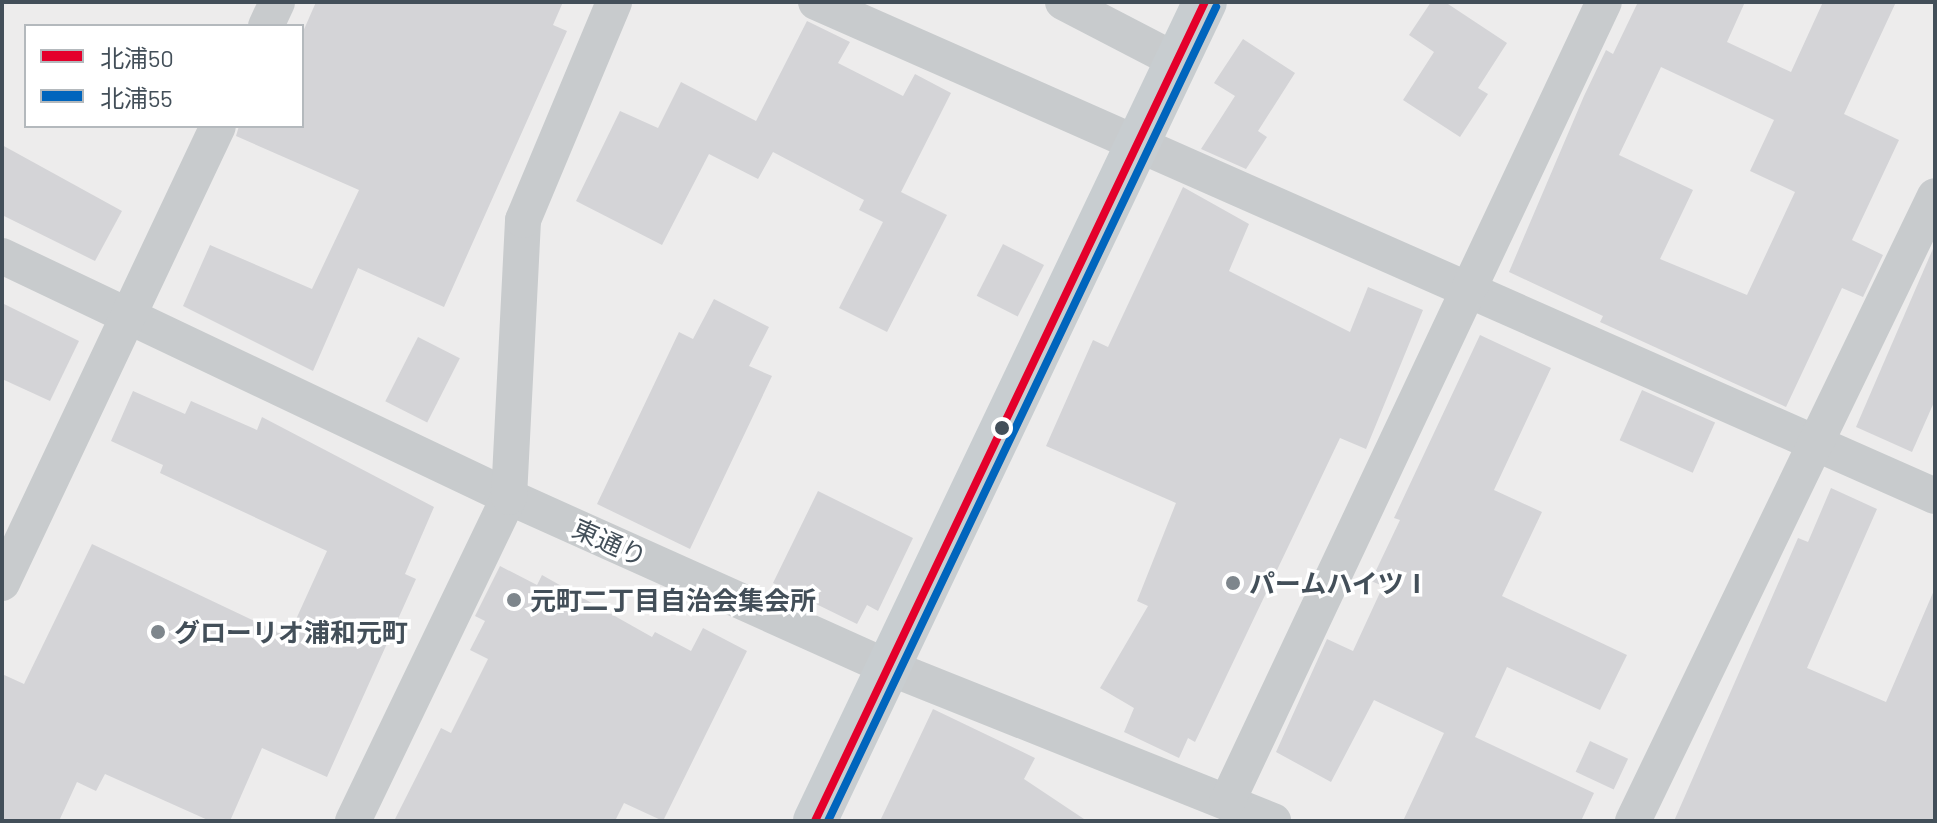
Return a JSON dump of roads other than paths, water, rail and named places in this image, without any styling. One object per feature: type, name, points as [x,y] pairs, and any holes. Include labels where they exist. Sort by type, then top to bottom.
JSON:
[{"type":"street","points":[[267,24],[277,2]]},
{"type":"street","points":[[353,821],[509,497],[523,220],[614,2]]},
{"type":"street","points":[[816,2],[1935,496]]},
{"type":"street","points":[[1063,2],[1177,61]]},
{"type":"street","points":[[815,821],[1205,2]]},
{"type":"street","points":[[1227,802],[1604,2]]},
{"type":"street","points":[[2,583],[217,128]]},
{"type":"street","points":[[1633,821],[1935,196]]},
{"type":"street","name":"東通り","points":[[2,256],[509,497],[888,667],[1273,821]]},
{"type":"place","name":"パームハイツⅠ","points":[[1233,583]]},
{"type":"place","name":"元町二丁目自治会集会所","points":[[514,600]]},
{"type":"place","name":"グローリオ浦和元町","points":[[158,632]]}]
